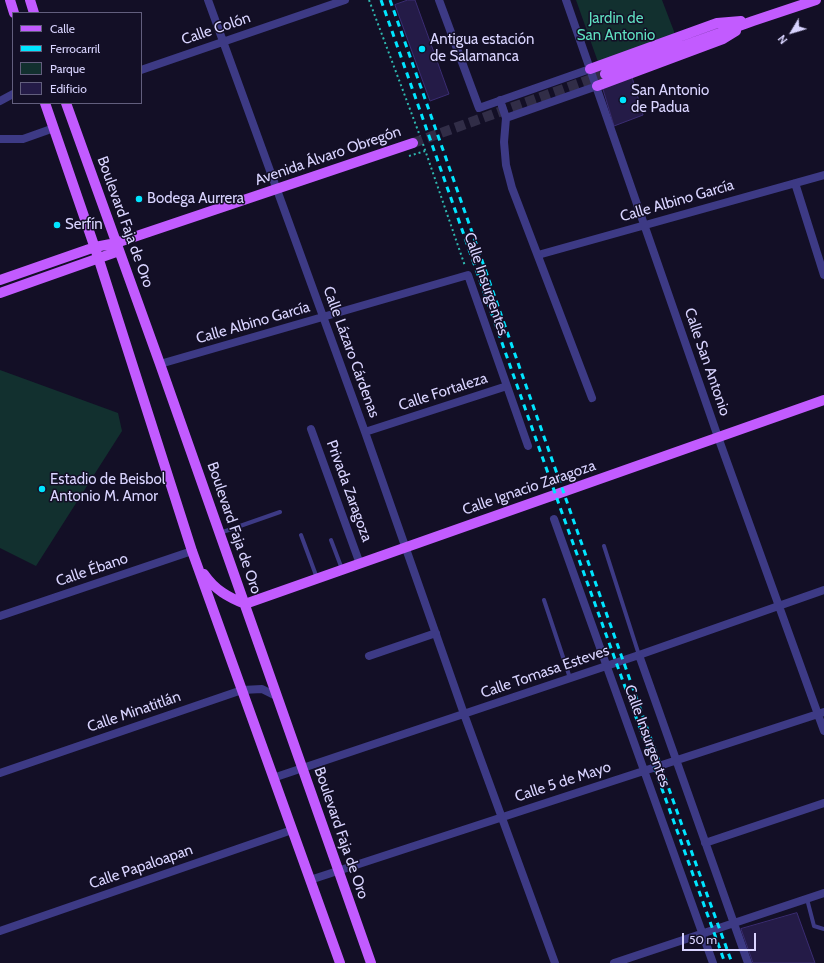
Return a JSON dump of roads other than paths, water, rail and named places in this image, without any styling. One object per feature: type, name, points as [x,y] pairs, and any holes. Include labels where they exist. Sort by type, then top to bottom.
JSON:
[{"type":"main road","points":[[10,0],[14,12]]},
{"type":"main road","points":[[30,0],[34,12]]},
{"type":"main road","points":[[605,74],[816,0]]},
{"type":"main road","points":[[590,69],[717,23],[753,21]]},
{"type":"main road","points":[[597,86],[723,39],[753,21]]},
{"type":"main road","points":[[45,104],[95,247],[192,551],[340,963]]},
{"type":"main road","name":"Boulevard Faja de Oro","points":[[66,104],[160,364],[371,963]]},
{"type":"main road","name":"Avenida Álvaro Obregón","points":[[118,247],[277,189],[413,143]]},
{"type":"main road","points":[[0,280],[95,247],[118,247]]},
{"type":"main road","points":[[0,293],[98,257],[118,247]]},
{"type":"main road","name":"Calle Ignacio Zaragoza","points":[[245,604],[824,400]]},
{"type":"main road","points":[[192,551],[211,585],[227,597],[245,604]]},
{"type":"street","name":"Calle Lázaro Cárdenas","points":[[208,0],[365,432],[464,714],[554,963]]},
{"type":"street","name":"Calle Colón","points":[[142,70],[344,0]]},
{"type":"street","points":[[439,0],[479,108],[590,69]]},
{"type":"street","name":"Calle San Antonio","points":[[566,0],[646,224],[718,437],[778,606],[821,713],[824,732]]},
{"type":"street","points":[[506,118],[597,86]]},
{"type":"street","points":[[0,101],[12,95]]},
{"type":"street","points":[[500,100],[506,118],[504,142],[506,165],[512,188],[592,398]]},
{"type":"street","points":[[0,139],[23,139],[54,128]]},
{"type":"street","name":"Calle Albino García","points":[[538,255],[824,175]]},
{"type":"street","points":[[795,183],[824,275]]},
{"type":"street","name":"Calle Albino García","points":[[160,364],[468,275]]},
{"type":"street","name":"Calle Insurgentes","points":[[468,275],[528,446]]},
{"type":"street","name":"Calle Fortaleza","points":[[365,432],[507,386]]},
{"type":"street","name":"Privada Zaragoza","points":[[311,429],[360,564]]},
{"type":"street","name":"Calle Insurgentes","points":[[554,519],[713,963]]},
{"type":"street","name":"Calle Ébano","points":[[0,616],[192,551]]},
{"type":"street","name":"Calle Tomasa Esteves","points":[[274,778],[638,655],[824,590]]},
{"type":"street","points":[[368,656],[436,633]]},
{"type":"street","name":"Calle Insurgentes","points":[[638,655],[748,963]]},
{"type":"street","name":"Calle Minatitlán","points":[[0,773],[242,690],[262,689],[276,696]]},
{"type":"street","name":"Calle 5 de Mayo","points":[[310,880],[821,713]]},
{"type":"street","points":[[705,843],[824,803]]},
{"type":"street","name":"Calle Papaloapan","points":[[0,931],[292,830]]},
{"type":"street","points":[[614,963],[824,893]]},
{"type":"lane","points":[[220,534],[280,512]]},
{"type":"lane","points":[[301,535],[317,579]]},
{"type":"lane","points":[[331,540],[342,570]]},
{"type":"lane","points":[[604,546],[638,655]]},
{"type":"lane","points":[[544,600],[570,678]]},
{"type":"lane","points":[[807,899],[814,926],[824,929]]},
{"type":"tunnel","points":[[413,143],[605,74]]},
{"type":"railway","points":[[381,0],[561,510],[725,963]]},
{"type":"railway","points":[[390,0],[602,602],[732,963]]},
{"type":"place","name":"Antigua estación de Salamanca","points":[[422,49]]},
{"type":"place","name":"San Antonio de Padua","points":[[623,100]]},
{"type":"place","name":"Bodega Aurrera","points":[[139,199]]},
{"type":"place","name":"Serfín","points":[[57,225]]},
{"type":"place","name":"Estadio de Beisbol Antonio M. Amor","points":[[42,489]]},
{"type":"park label","name":"Jardin de San Antonio","points":[[616,28]]}]
